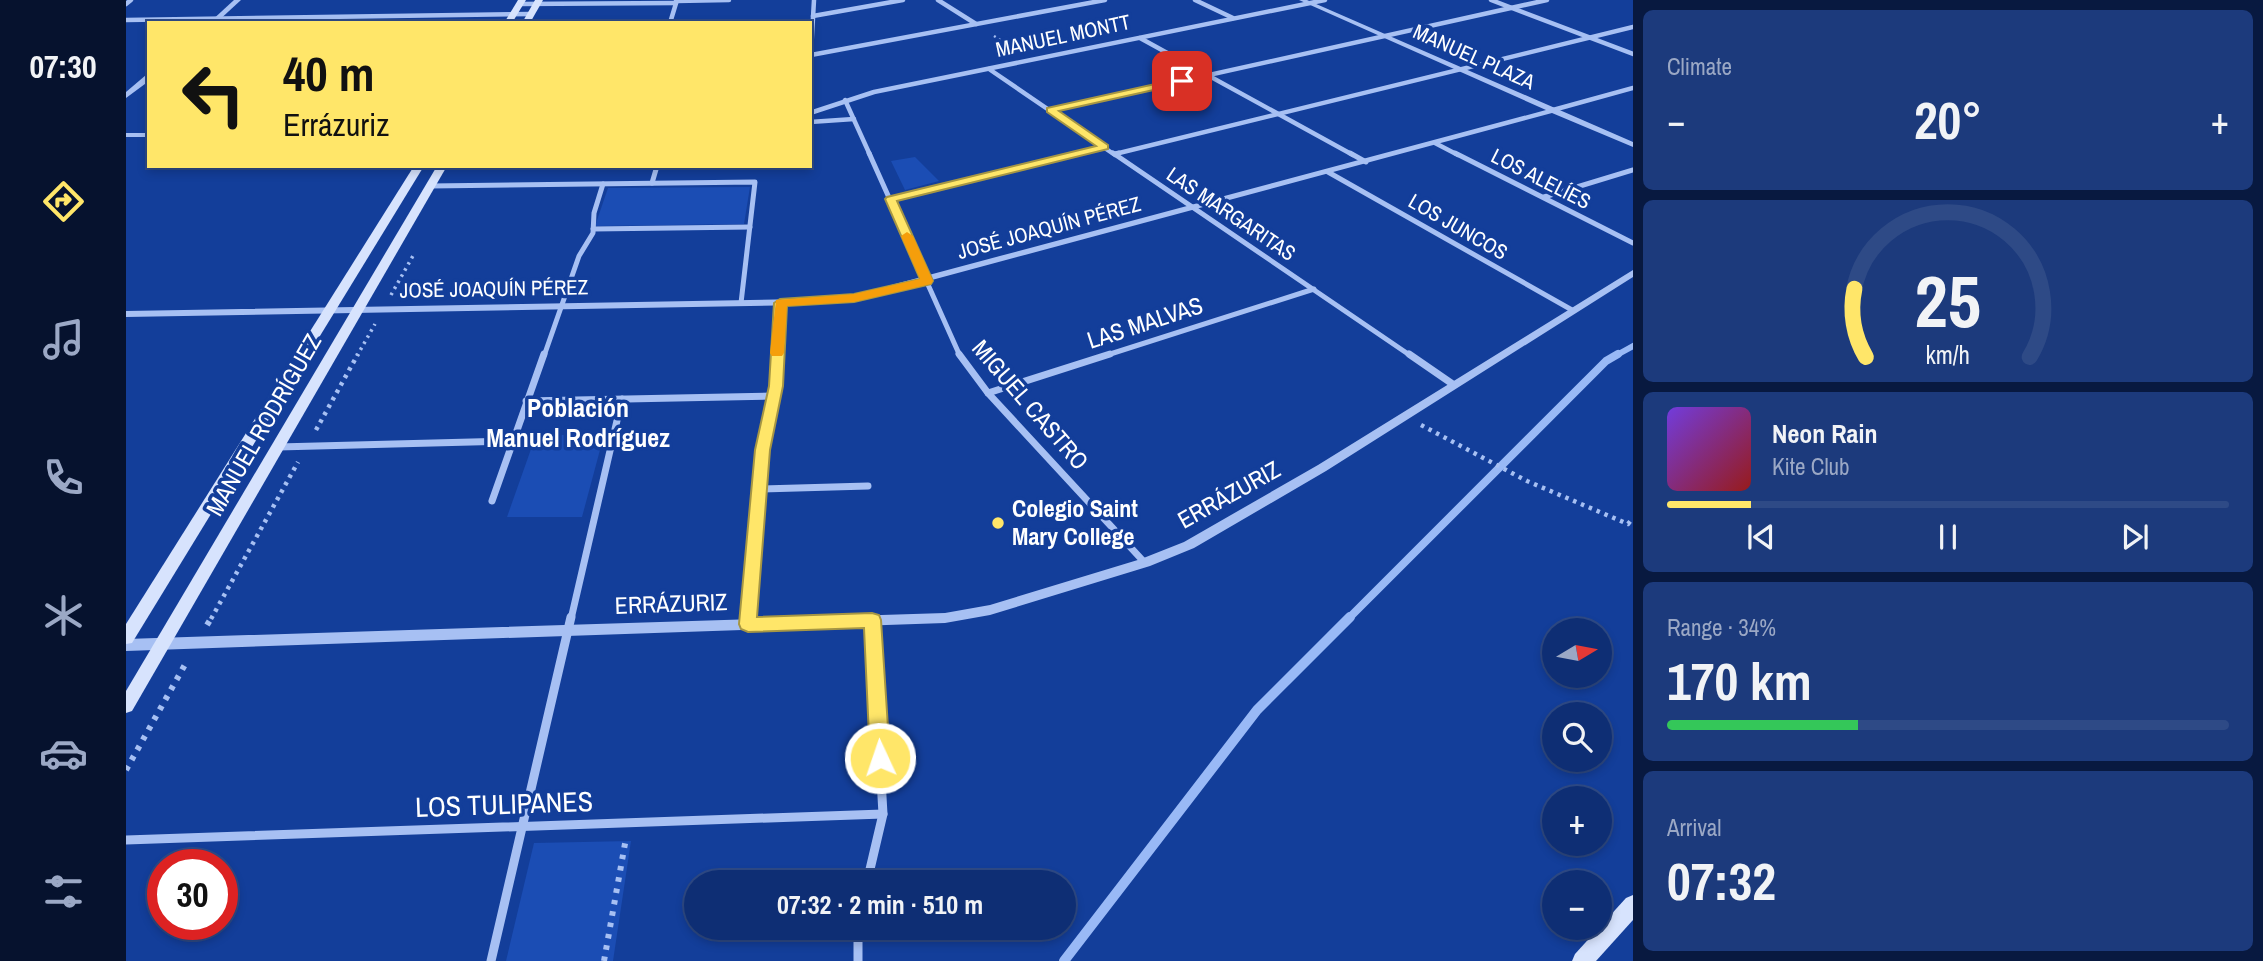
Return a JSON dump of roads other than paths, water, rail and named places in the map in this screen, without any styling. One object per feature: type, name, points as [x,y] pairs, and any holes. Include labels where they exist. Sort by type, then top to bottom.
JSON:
[{"type":"main road","points":[[509,21],[521,2]]},
{"type":"main road","points":[[527,21],[538,2]]},
{"type":"main road","name":"MANUEL RODRÍGUEZ","points":[[126,638],[418,168]]},
{"type":"main road","name":"MANUEL RODRÍGUEZ","points":[[126,706],[441,168]]},
{"type":"main road","points":[[1582,961],[1633,905]]},
{"type":"street","points":[[126,4],[131,0]]},
{"type":"street","points":[[214,21],[238,0]]},
{"type":"street","points":[[521,2],[729,0]]},
{"type":"street","points":[[812,36],[814,0]]},
{"type":"street","points":[[813,16],[902,0]]},
{"type":"street","points":[[938,0],[976,24]]},
{"type":"street","points":[[812,55],[1105,0]]},
{"type":"street","points":[[1195,0],[1234,19]]},
{"type":"street","name":"MANUEL MONTT","points":[[812,112],[845,100],[1325,0]]},
{"type":"street","points":[[1491,0],[1633,54]]},
{"type":"street","points":[[1051,110],[1547,0]]},
{"type":"street","points":[[671,21],[676,1]]},
{"type":"street","name":"MANUEL PLAZA","points":[[1306,2],[1633,145]]},
{"type":"street","points":[[126,20],[214,21],[531,14]]},
{"type":"street","points":[[1115,154],[1633,27]]},
{"type":"street","points":[[1140,38],[1366,162]]},
{"type":"street","name":"LAS MARGARITAS","points":[[989,69],[1454,385]]},
{"type":"street","points":[[126,96],[147,79]]},
{"type":"street","name":"JOSÉ JOAQUÍN PÉREZ","points":[[126,314],[780,303],[854,298],[927,281],[1632,89]]},
{"type":"street","name":"MIGUEL CASTRO","points":[[845,100],[955,347],[988,393],[1145,563]]},
{"type":"street","points":[[812,122],[854,119]]},
{"type":"street","points":[[126,135],[147,135]]},
{"type":"street","name":"LOS ALELÍES","points":[[1435,143],[1633,243]]},
{"type":"street","points":[[891,199],[1104,147]]},
{"type":"street","points":[[652,183],[656,168]]},
{"type":"street","points":[[1543,198],[1633,170]]},
{"type":"street","name":"LOS JUNCOS","points":[[1328,172],[1572,310]]},
{"type":"street","points":[[430,186],[755,182],[741,303]]},
{"type":"street","points":[[492,500],[579,256],[591,238],[594,213],[603,184]]},
{"type":"street","points":[[593,229],[750,227]]},
{"type":"street","name":"ERRÁZURIZ","points":[[126,645],[945,618],[990,610],[1145,563],[1189,545],[1322,468],[1633,273]]},
{"type":"street","name":"LAS MALVAS","points":[[988,393],[1314,289]]},
{"type":"street","points":[[748,624],[763,450],[774,396],[780,303]]},
{"type":"street","points":[[526,401],[774,396]]},
{"type":"street","points":[[491,961],[622,399]]},
{"type":"street","points":[[278,447],[513,441]]},
{"type":"street","points":[[759,489],[868,486]]},
{"type":"street","points":[[870,870],[883,814],[872,620]]},
{"type":"street","name":"LOS TULIPANES","points":[[126,840],[883,814]]},
{"type":"street","points":[[858,940],[858,961]]},
{"type":"waterway","points":[[1615,356],[1633,346]]},
{"type":"waterway","points":[[1064,961],[1257,710],[1606,361],[1618,354]]},
{"type":"place","name":"Colegio Saint Mary College","points":[[998,523]]},
{"type":"district","name":"Población Manuel Rodríguez","points":[[578,422]]}]
